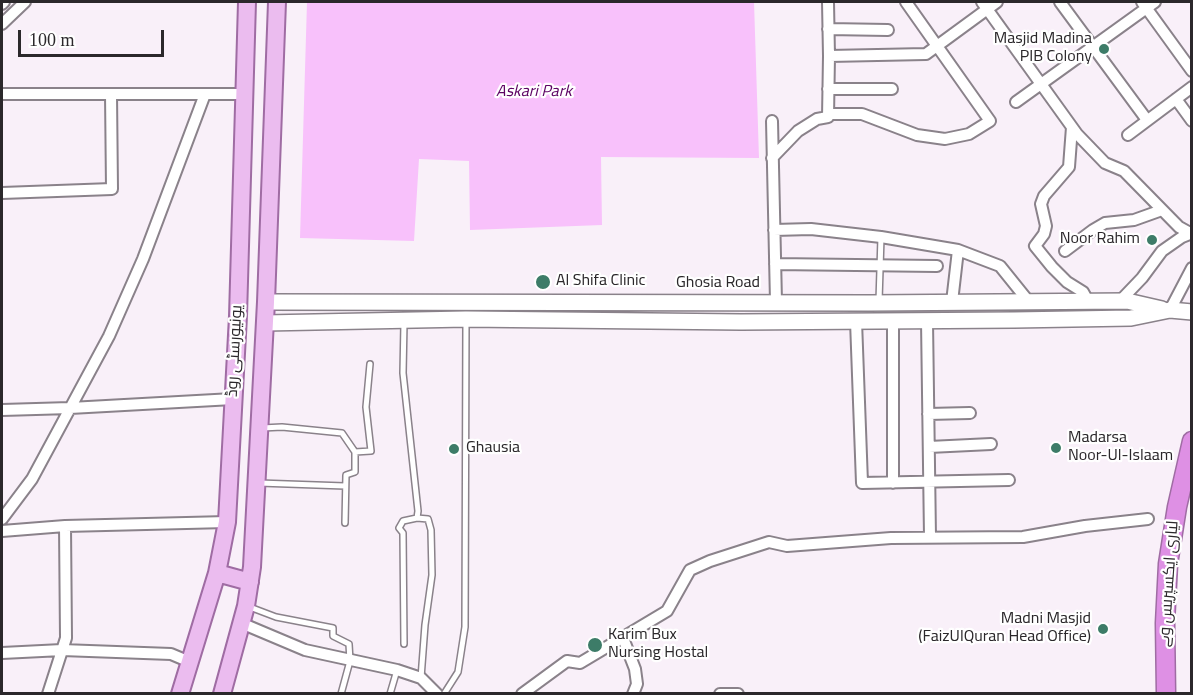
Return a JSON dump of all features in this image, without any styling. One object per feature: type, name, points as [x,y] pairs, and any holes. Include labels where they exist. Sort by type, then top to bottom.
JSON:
[{"type":"highway","name":"لیاری ایکسپریس وے","points":[[1166,693],[1165,623],[1168,564],[1191,441]]},
{"type":"main road","name":"یونیورسٹی روڈ","points":[[180,693],[218,573],[227,522],[238,316],[247,2]]},
{"type":"main road","name":"یونیورسٹی روڈ","points":[[222,693],[246,606],[258,483],[277,2]]},
{"type":"main road","name":"Ghosia Road","points":[[266,302],[1127,301],[1170,310]]},
{"type":"main road","points":[[782,302],[788,322]]},
{"type":"main road","points":[[265,323],[466,319],[927,321],[1131,318],[1170,310],[1191,312]]},
{"type":"main road","points":[[218,573],[250,582]]},
{"type":"street","points":[[2,24],[25,2]]},
{"type":"street","points":[[772,158],[798,131],[817,119],[828,117],[828,2]]},
{"type":"street","points":[[828,114],[862,114],[917,135],[945,139],[969,134],[990,121],[906,2]]},
{"type":"street","points":[[829,56],[926,54],[984,5],[997,2]]},
{"type":"street","points":[[1060,2],[1147,120]]},
{"type":"street","points":[[1016,102],[1147,4],[1191,71]]},
{"type":"street","points":[[984,5],[1072,127],[1105,163],[1124,171],[1179,227],[1191,233]]},
{"type":"street","points":[[828,29],[888,30]]},
{"type":"street","points":[[1128,135],[1191,87]]},
{"type":"street","points":[[828,90],[892,89]]},
{"type":"street","points":[[2,94],[245,94]]},
{"type":"street","points":[[2,194],[112,189],[111,94]]},
{"type":"street","points":[[2,519],[32,479],[109,336],[143,259],[205,94]]},
{"type":"street","points":[[1176,99],[1191,121]]},
{"type":"street","points":[[772,121],[775,264],[782,302]]},
{"type":"street","points":[[1072,127],[1069,167],[1044,195],[1041,204],[1046,226],[1044,234],[1035,246],[1052,267],[1067,282],[1083,292],[1089,301]]},
{"type":"street","points":[[1065,251],[1105,223],[1134,220],[1162,210]]},
{"type":"street","points":[[774,230],[811,229],[881,237],[958,250],[1000,266],[1029,302]]},
{"type":"street","points":[[1120,301],[1142,278],[1162,251],[1191,233]]},
{"type":"street","points":[[952,302],[958,250]]},
{"type":"street","points":[[775,264],[937,266]]},
{"type":"street","points":[[1170,310],[1191,268]]},
{"type":"street","points":[[856,321],[862,483],[1009,480]]},
{"type":"street","points":[[892,321],[893,483]]},
{"type":"street","points":[[927,321],[930,537]]},
{"type":"street","points":[[2,410],[233,399]]},
{"type":"street","points":[[928,414],[970,412]]},
{"type":"street","points":[[929,447],[991,444]]},
{"type":"street","points":[[522,693],[567,661],[580,663],[667,611],[690,570],[710,561],[770,542],[787,546],[831,541],[930,537],[1023,537],[1085,526],[1148,519]]},
{"type":"street","points":[[2,531],[65,526],[227,522]]},
{"type":"street","points":[[48,693],[66,638],[65,526]]},
{"type":"street","points":[[241,623],[305,650],[397,670],[421,678],[437,693]]},
{"type":"street","points":[[623,639],[637,684],[633,693]]},
{"type":"street","points":[[2,653],[62,650],[171,654],[190,662]]},
{"type":"street","points":[[720,693],[738,693]]},
{"type":"lane","points":[[879,303],[881,237]]},
{"type":"lane","points":[[444,693],[458,672],[465,627],[466,319]]},
{"type":"lane","points":[[404,321],[404,373],[417,518]]},
{"type":"lane","points":[[355,452],[371,451],[366,407],[370,364]]},
{"type":"lane","points":[[260,428],[282,427],[340,432],[355,452],[356,472],[346,475],[345,523]]},
{"type":"lane","points":[[258,483],[345,486]]},
{"type":"lane","points":[[404,644],[403,533],[399,528],[403,521],[417,518],[428,519],[431,530],[432,575],[421,678]]},
{"type":"lane","points":[[246,606],[276,617],[333,628],[333,636],[349,644],[350,661],[341,693]]},
{"type":"lane","points":[[390,693],[397,670]]},
{"type":"green space","name":"Askari Park","points":[[307,2],[754,2],[759,158],[601,157],[602,225],[470,230],[469,161],[419,159],[414,241],[300,238]]},
{"type":"place","name":"Masjid Madina PIB Colony","points":[[1104,49]]},
{"type":"place","name":"Noor Rahim","points":[[1152,240]]},
{"type":"place","name":"Al Shifa Clinic","points":[[543,282]]},
{"type":"place","name":"Madarsa Noor-Ul-Islaam","points":[[1056,448]]},
{"type":"place","name":"Ghausia","points":[[454,449]]},
{"type":"place","name":"Madni Masjid (FaizUlQuran Head Office)","points":[[1103,629]]},
{"type":"place","name":"Karim Bux Nursing Hostal","points":[[595,645]]}]
